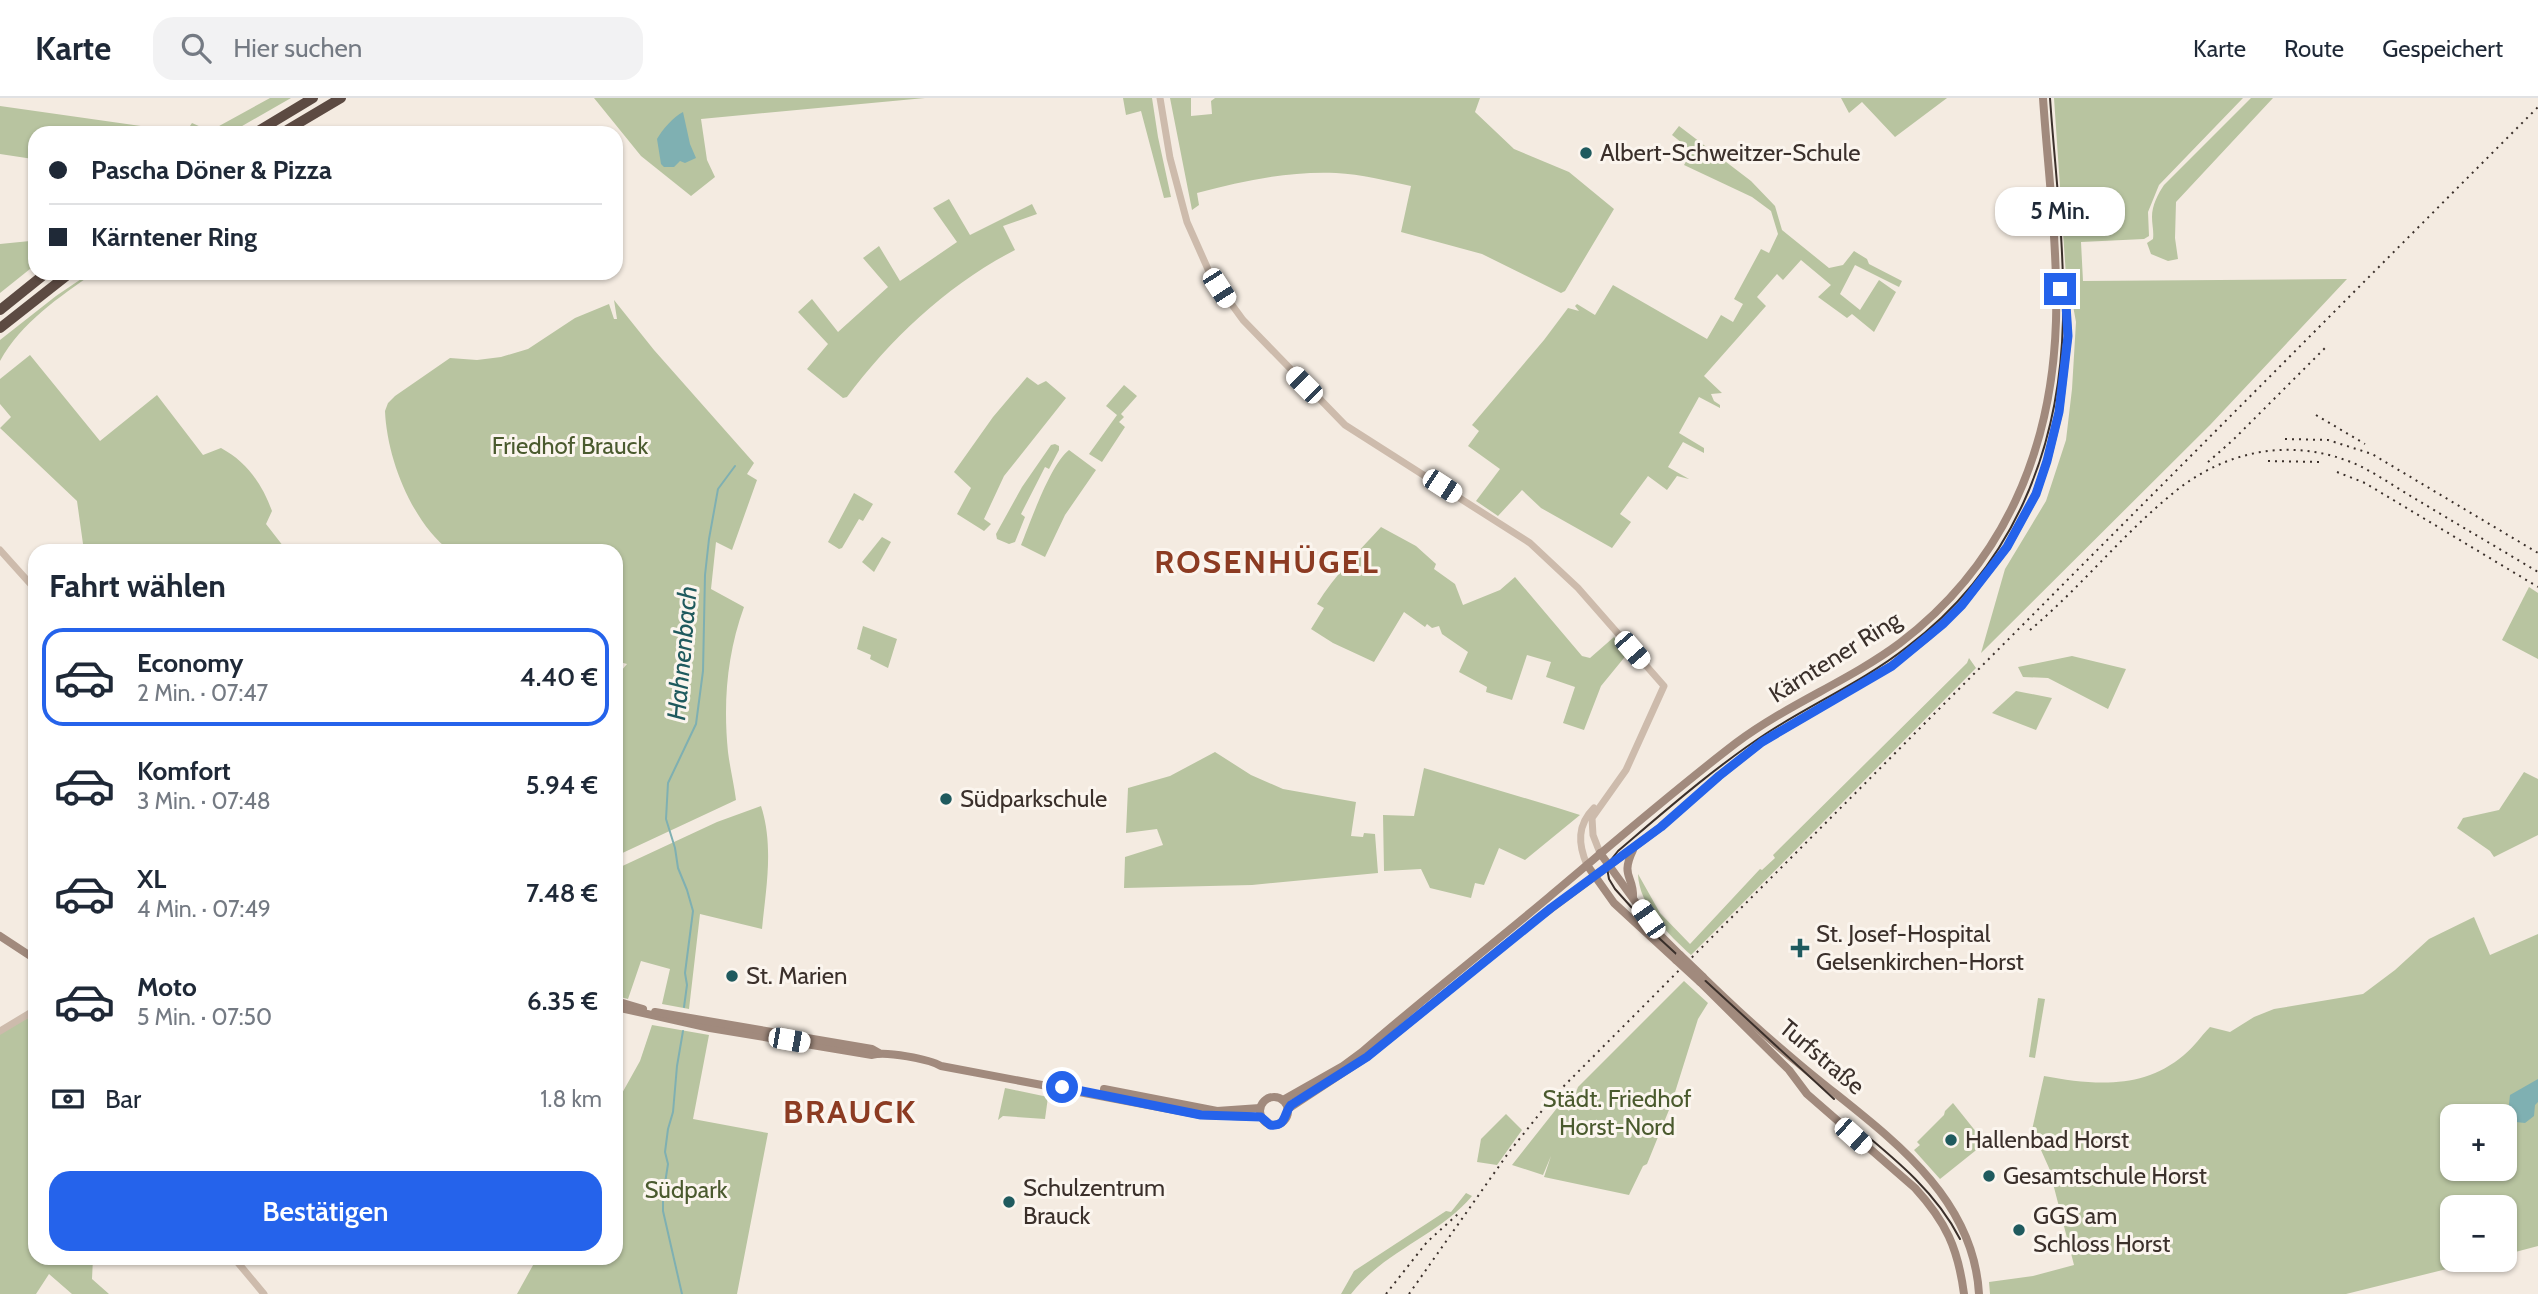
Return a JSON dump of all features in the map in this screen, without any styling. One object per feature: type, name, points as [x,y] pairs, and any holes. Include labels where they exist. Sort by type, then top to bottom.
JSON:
[{"type":"highway","points":[[267,126],[313,98]]},
{"type":"highway","points":[[294,126],[341,98]]},
{"type":"highway","points":[[0,310],[37,280]]},
{"type":"highway","points":[[0,328],[61,280]]},
{"type":"main road","points":[[2043,98],[2055,280]]},
{"type":"main road","name":"Kärntener Ring","points":[[1460,975],[1633,849],[1762,742],[1870,680],[1911,651],[1962,605],[1997,562],[2036,494],[2047,461],[2059,412],[2068,336],[2066,305],[2055,280]]},
{"type":"main road","name":"Kärntener Ring","points":[[1460,975],[1600,853],[1739,741],[1901,642],[1932,615],[1969,575],[2011,513],[2035,453],[2047,406],[2055,345],[2055,280]]},
{"type":"main road","points":[[1633,849],[1626,870],[1633,897]]},
{"type":"main road","points":[[1600,853],[1608,866]]},
{"type":"main road","points":[[1587,864],[1594,876]]},
{"type":"main road","name":"Turfstraße","points":[[1608,866],[1678,957]]},
{"type":"main road","name":"Turfstraße","points":[[1594,876],[1623,913],[1678,957],[1775,1049],[1912,1159],[1935,1183],[1953,1211],[1969,1246],[1979,1294]]},
{"type":"main road","points":[[0,936],[28,954]]},
{"type":"main road","points":[[1283,1100],[1343,1066],[1460,975]]},
{"type":"main road","points":[[1288,1109],[1367,1057],[1460,975]]},
{"type":"main road","points":[[623,1003],[653,1012],[872,1049],[879,1053],[941,1066],[1201,1115],[1260,1113]]},
{"type":"main road","points":[[623,1009],[710,1028],[872,1055],[879,1053]]},
{"type":"main road","name":"Turfstraße","points":[[1775,1049],[1797,1082],[1815,1102],[1906,1180],[1930,1205],[1953,1243],[1964,1294]]},
{"type":"main road","points":[[1797,1082],[1824,1101]]},
{"type":"main road","points":[[1278,1097],[1288,1109],[1286,1119],[1279,1125],[1270,1125],[1260,1113],[1269,1098],[1278,1097]]},
{"type":"street","points":[[1160,98],[1187,222],[1204,264],[1226,300],[1243,320],[1345,425],[1536,548],[1578,588],[1664,686],[1626,769],[1594,812],[1591,825],[1600,853]]},
{"type":"street","points":[[0,550],[28,581]]},
{"type":"street","points":[[1587,864],[1580,845],[1581,831],[1590,812],[1600,804]]},
{"type":"street","points":[[0,1031],[28,1015]]},
{"type":"street","points":[[240,1265],[264,1294]]},
{"type":"green space","points":[[270,98],[291,98],[242,126],[219,126]]},
{"type":"green space","points":[[594,98],[925,98],[701,119],[707,160],[715,177],[691,196],[641,156],[623,134],[623,126],[617,126]]},
{"type":"green space","points":[[1123,98],[1152,98],[1171,197],[1164,198],[1141,111],[1126,115]]},
{"type":"green space","points":[[1170,98],[1191,98],[1191,116],[1212,114],[1211,101],[1215,98],[1480,98],[1475,112],[1514,149],[1569,172],[1614,209],[1565,291],[1561,293],[1482,254],[1401,232],[1411,186],[1345,174],[1283,175],[1197,193],[1199,205],[1192,210]]},
{"type":"green space","points":[[1841,98],[1947,98],[1895,137],[1862,102],[1849,113]]},
{"type":"green space","points":[[2054,98],[2243,98],[2159,185],[2148,212],[2149,236],[2144,239],[2081,242],[2083,281],[2347,279],[2210,425],[1981,653],[2005,569],[2046,501],[2066,440],[2076,322],[2066,276]]},
{"type":"green space","points":[[2251,98],[2273,98],[2176,202],[2175,238],[2178,259],[2168,261],[2151,254],[2147,243],[2153,239],[2152,213],[2162,188]]},
{"type":"green space","points":[[0,106],[141,126],[28,126],[28,158],[0,154]]},
{"type":"green space","points":[[1679,126],[1751,181],[1775,206],[1782,230],[1829,268],[1843,265],[1854,251],[1867,259],[1869,264],[1902,281],[1899,287],[1855,265],[1840,294],[1860,310],[1879,280],[1896,292],[1874,332],[1852,314],[1847,318],[1818,297],[1831,285],[1801,260],[1783,280],[1777,274],[1757,297],[1766,306],[1704,376],[1722,393],[1711,394],[1720,408],[1699,397],[1679,433],[1704,448],[1704,453],[1683,442],[1668,467],[1689,479],[1677,476],[1667,490],[1648,476],[1620,514],[1631,522],[1612,548],[1541,508],[1522,490],[1498,516],[1476,501],[1500,469],[1468,446],[1479,431],[1472,425],[1568,308],[1579,311],[1575,306],[1577,304],[1595,315],[1613,285],[1707,339],[1721,315],[1733,322],[1743,304],[1734,299],[1761,249],[1769,253],[1778,234],[1771,211],[1752,197],[1684,165],[1692,151],[1672,135]]},
{"type":"green space","points":[[949,199],[970,235],[1032,204],[1037,214],[1003,226],[1015,250],[967,279],[923,314],[883,354],[847,397],[843,398],[807,369],[828,344],[798,312],[812,299],[838,332],[888,287],[863,258],[879,246],[900,281],[957,242],[933,208]]},
{"type":"green space","points":[[28,241],[28,271],[0,293],[0,244]]},
{"type":"green space","points":[[80,280],[84,280],[54,301],[30,323],[0,361],[0,340]]},
{"type":"green space","name":"Friedhof Brauck","points":[[614,300],[654,350],[754,463],[747,474],[757,480],[732,550],[716,542],[711,589],[744,607],[730,660],[726,697],[728,752],[736,800],[623,853],[623,669],[627,664],[623,663],[623,544],[442,544],[424,524],[404,488],[391,449],[385,411],[395,396],[450,358],[477,360],[501,357],[528,349],[575,318],[609,304],[614,319],[617,319]]},
{"type":"green space","points":[[30,355],[100,441],[157,395],[203,455],[221,448],[239,460],[252,475],[272,511],[266,524],[282,544],[83,544],[77,501],[0,428],[11,417],[0,404],[0,379]]},
{"type":"green space","points":[[1027,377],[1038,385],[1046,381],[1066,398],[1004,476],[984,519],[991,524],[984,531],[957,514],[971,488],[954,472],[993,417]]},
{"type":"green space","points":[[1124,385],[1137,396],[1121,414],[1124,417],[1119,422],[1125,427],[1102,462],[1089,454],[1117,415],[1106,406]]},
{"type":"green space","points":[[1051,445],[1059,446],[1059,450],[1049,469],[1045,467],[1021,514],[1025,517],[1015,542],[1009,544],[997,539],[996,534],[1022,487]]},
{"type":"green space","points":[[1069,450],[1096,470],[1065,515],[1045,557],[1021,545],[1048,480]]},
{"type":"green space","points":[[854,493],[873,504],[863,521],[859,519],[839,549],[828,542]]},
{"type":"green space","points":[[1381,527],[1416,546],[1436,564],[1434,569],[1455,584],[1463,605],[1500,590],[1515,577],[1582,656],[1590,658],[1614,637],[1628,653],[1601,686],[1584,730],[1563,723],[1575,687],[1546,677],[1551,662],[1527,655],[1512,700],[1486,692],[1487,687],[1459,672],[1468,652],[1442,634],[1439,626],[1432,628],[1427,624],[1425,627],[1404,612],[1374,662],[1333,643],[1311,629],[1324,608],[1317,604],[1324,593]]},
{"type":"green space","points":[[882,537],[891,542],[874,572],[862,562]]},
{"type":"green space","points":[[2529,587],[2538,593],[2538,659],[2502,640]]},
{"type":"green space","points":[[863,626],[897,639],[888,668],[870,659],[871,655],[857,649]]},
{"type":"green space","points":[[2072,656],[2126,669],[2108,709],[2048,678],[2023,677],[2018,667]]},
{"type":"green space","points":[[1969,658],[1976,668],[1691,955],[1665,929],[1649,908],[1638,874],[1660,913],[1690,944],[1760,869],[1775,858],[1773,855],[1967,663]]},
{"type":"green space","points":[[2016,691],[2052,698],[2036,730],[1992,713]]},
{"type":"green space","points":[[1215,752],[1251,775],[1283,789],[1356,802],[1351,836],[1375,834],[1378,873],[1252,885],[1124,888],[1125,857],[1163,845],[1157,829],[1126,833],[1128,788],[1170,776]]},
{"type":"green space","points":[[1424,768],[1580,815],[1525,860],[1499,848],[1484,885],[1475,883],[1471,898],[1430,888],[1421,869],[1384,871],[1383,815],[1414,816]]},
{"type":"green space","points":[[2524,772],[2538,779],[2538,835],[2494,857],[2490,851],[2457,828],[2463,818],[2499,810]]},
{"type":"green space","points":[[761,806],[768,852],[762,929],[700,914],[689,1009],[662,1004],[670,969],[641,961],[628,999],[623,998],[623,866],[717,822]]},
{"type":"green space","points":[[2474,917],[2490,955],[2538,934],[2538,1246],[2517,1252],[2517,1195],[2440,1195],[2440,1271],[2346,1294],[1990,1294],[1989,1282],[2033,1276],[2074,1265],[2049,1168],[2032,1130],[2044,1076],[2099,1083],[2152,1074],[2184,1055],[2210,1027],[2230,1032],[2254,1017],[2274,1009],[2363,994],[2429,939]]},
{"type":"green space","name":"Städt. Friedhof Horst-Nord","points":[[1684,981],[1708,1003],[1698,1019],[1671,1105],[1647,1164],[1643,1166],[1629,1195],[1544,1177],[1551,1156],[1543,1175],[1512,1165],[1561,1103],[1569,1111],[1578,1087]]},
{"type":"green space","points":[[2038,998],[2045,999],[2035,1058],[2029,1057]]},
{"type":"green space","points":[[28,1018],[28,1265],[93,1265],[92,1279],[109,1294],[72,1294],[49,1274],[36,1294],[0,1294],[0,1033]]},
{"type":"green space","name":"Südpark","points":[[652,1025],[709,1035],[693,1119],[768,1133],[737,1294],[517,1294],[533,1265],[623,1265],[623,1091],[640,1061]]},
{"type":"green space","points":[[1005,1088],[1048,1097],[1045,1119],[1003,1116],[998,1120]]},
{"type":"green space","name":"Hallenbad Horst","points":[[1953,1103],[1985,1143],[1940,1179],[1914,1150],[1920,1145],[1917,1142]]},
{"type":"green space","points":[[1506,1114],[1522,1130],[1497,1165],[1477,1162],[1481,1139]]},
{"type":"green space","points":[[1466,1193],[1472,1196],[1458,1210],[1379,1266],[1351,1294],[1341,1294],[1354,1271],[1446,1211],[1451,1212]]},
{"type":"water","points":[[683,112],[696,158],[685,163],[680,161],[674,167],[664,167],[661,164],[657,139],[668,124]]},
{"type":"water","points":[[2538,1079],[2538,1102],[2534,1116],[2525,1123],[2517,1122],[2517,1104],[2509,1104],[2510,1095]]},
{"type":"waterway","name":"Hahnenbach","points":[[684,1007],[687,985],[685,973],[693,911],[678,868],[666,819],[668,783],[696,724],[703,671],[705,575],[709,539],[718,489],[735,466]]},
{"type":"waterway","name":"Hahnenbach","points":[[682,1294],[663,1211],[663,1196],[668,1164],[665,1152],[683,1031]]},
{"type":"tram line","points":[[1834,1099],[1660,939],[1615,889],[1607,868],[1618,851],[1728,760],[1784,722],[1873,671],[1907,647],[1944,615],[1976,580],[2002,543],[2024,502],[2040,460],[2052,415],[2060,368],[2063,265],[2050,98]]},
{"type":"tram line","points":[[1855,1126],[1927,1191],[1960,1239]]},
{"type":"railway","points":[[1409,1294],[1509,1152],[1553,1097],[2538,107]]},
{"type":"railway","points":[[2208,462],[2328,345]]},
{"type":"railway","points":[[2316,415],[2365,444]]},
{"type":"railway","points":[[2285,439],[2328,440],[2372,454],[2538,553]]},
{"type":"railway","points":[[2030,630],[2172,494],[2215,466],[2262,452],[2311,451],[2360,466],[2538,572]]},
{"type":"railway","points":[[2268,461],[2323,462]]},
{"type":"railway","points":[[2337,472],[2365,483],[2538,587]]},
{"type":"railway","points":[[1386,1294],[1427,1242],[1458,1214]]},
{"type":"place","name":"Albert-Schweitzer-Schule","points":[[1586,153]]},
{"type":"place","name":"Südparkschule","points":[[946,799]]},
{"type":"place","name":"St. Josef-Hospital Gelsenkirchen-Horst","points":[[1800,948]]},
{"type":"place","name":"St. Marien","points":[[732,976]]},
{"type":"place","name":"Hallenbad Horst","points":[[1951,1140]]},
{"type":"place","name":"Gesamtschule Horst","points":[[1989,1176]]},
{"type":"place","name":"Schulzentrum Brauck","points":[[1009,1202]]},
{"type":"place","name":"GGS am Schloss Horst","points":[[2019,1230]]},
{"type":"district","name":"ROSENHÜGEL","points":[[1267,562]]},
{"type":"district","name":"BRAUCK","points":[[850,1112]]},
{"type":"route","points":[[1062,1087],[1201,1115],[1261,1117],[1270,1125],[1279,1125],[1286,1119],[1291,1105],[1367,1057],[1551,908],[1661,827],[1762,742],[1870,680],[1911,651],[1962,605],[1997,562],[2036,494],[2059,412],[2066,361],[2067,317],[2060,289]]}]
